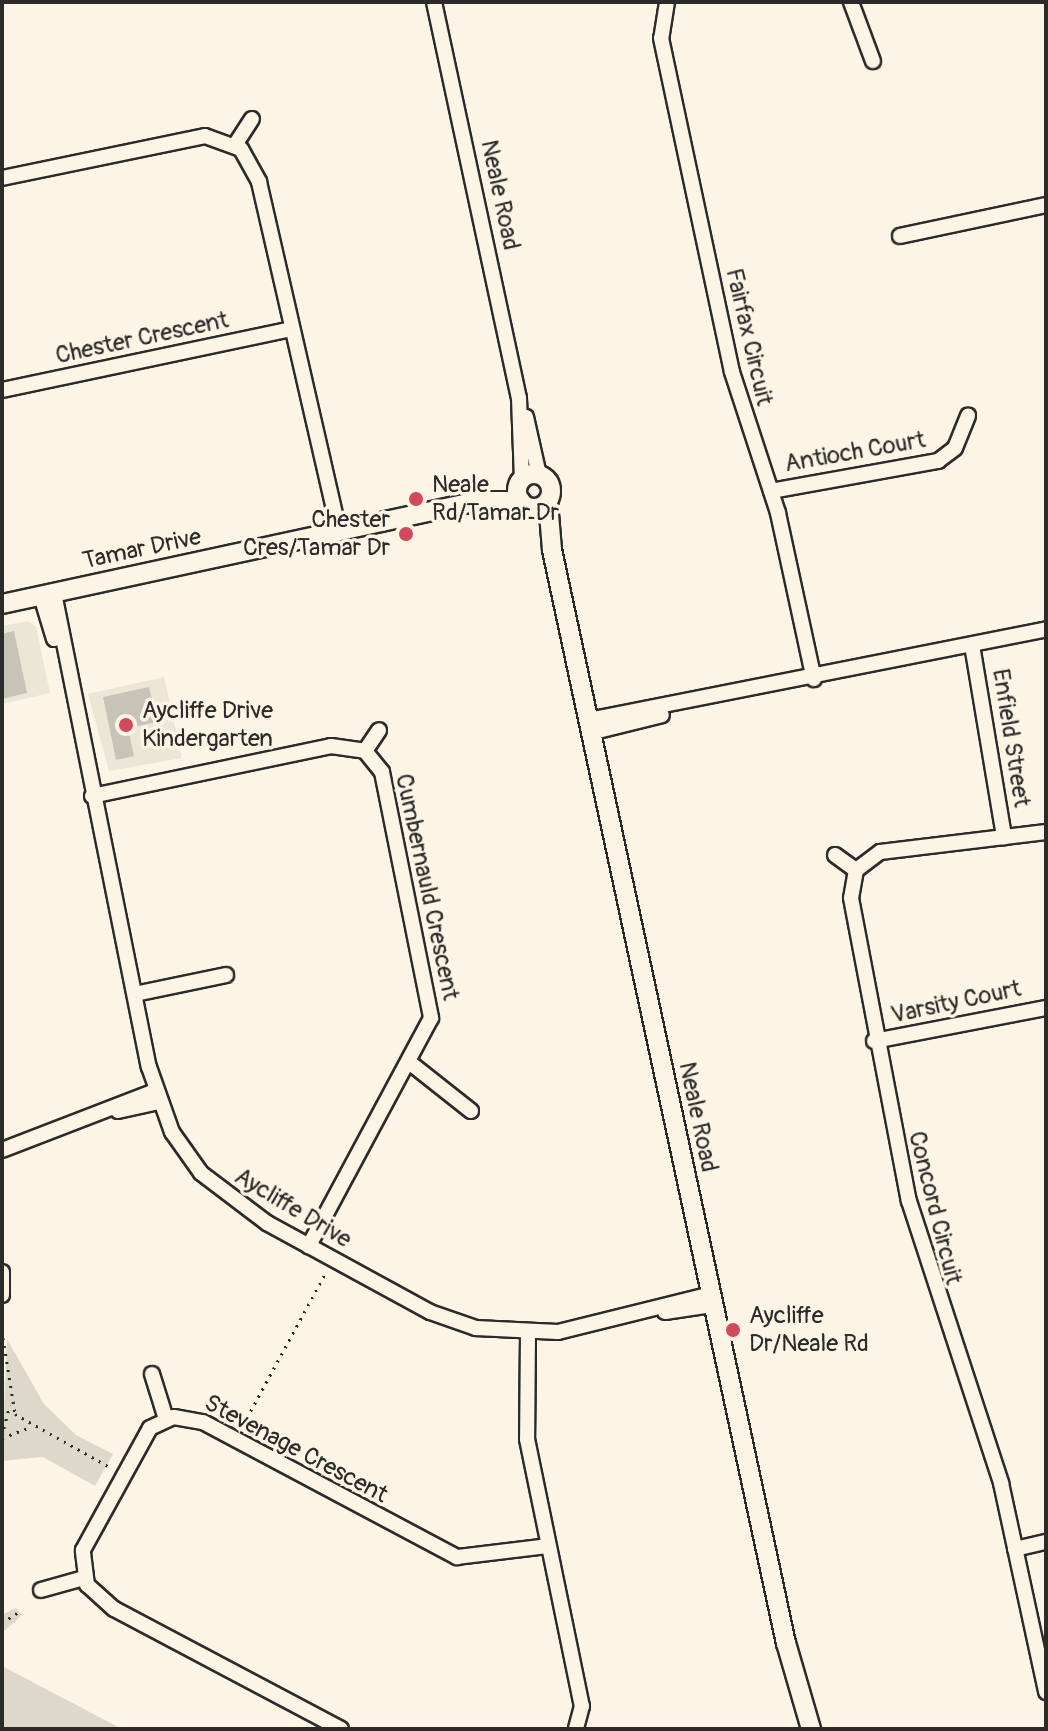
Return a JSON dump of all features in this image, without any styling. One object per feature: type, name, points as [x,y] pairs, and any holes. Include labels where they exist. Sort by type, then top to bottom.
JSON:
[{"type":"street","name":"Neale Road","points":[[434,2],[519,398],[530,492],[552,550],[799,1694],[804,1729]]},
{"type":"street","name":"Fairfax Circuit","points":[[667,2],[660,24],[665,59],[737,395],[771,491],[814,679]]},
{"type":"street","points":[[851,2],[873,61]]},
{"type":"street","points":[[235,145],[252,119]]},
{"type":"street","points":[[2,178],[205,136],[235,145],[259,182],[334,532]]},
{"type":"street","points":[[900,236],[1046,205]]},
{"type":"street","name":"Chester Crescent","points":[[2,390],[291,329]]},
{"type":"street","name":"Antioch Court","points":[[771,491],[938,461],[955,448],[968,415]]},
{"type":"street","name":"Tamar Drive","points":[[2,604],[530,492]]},
{"type":"street","name":"Aycliffe Drive","points":[[48,594],[157,1096],[201,1173],[243,1209],[452,1322],[528,1334],[712,1300]]},
{"type":"street","points":[[589,727],[1046,629]]},
{"type":"street","name":"Enfield Street","points":[[972,645],[1004,837]]},
{"type":"street","name":"Cumbernauld Crescent","points":[[365,751],[379,730]]},
{"type":"street","name":"Cumbernauld Crescent","points":[[92,796],[318,747],[365,751]]},
{"type":"street","name":"Cumbernauld Crescent","points":[[309,1246],[431,1018],[431,996],[387,785],[365,751]]},
{"type":"street","points":[[835,855],[856,870],[880,852],[1046,832]]},
{"type":"street","name":"Concord Circuit","points":[[856,870],[851,898],[874,1041],[920,1248],[989,1443],[1046,1692]]},
{"type":"street","points":[[135,994],[226,975]]},
{"type":"street","name":"Varsity Court","points":[[874,1041],[1046,1008]]},
{"type":"street","points":[[409,1062],[471,1111]]},
{"type":"street","points":[[2,1150],[157,1096]]},
{"type":"street","points":[[2,1272],[2,1295]]},
{"type":"street","points":[[528,1334],[527,1439],[582,1706],[576,1729]]},
{"type":"street","points":[[152,1374],[166,1419]]},
{"type":"street","name":"Stevenage Crescent","points":[[84,1578],[87,1542],[142,1438],[166,1419],[203,1422],[457,1557],[548,1546]]},
{"type":"street","points":[[1015,1549],[1046,1542]]},
{"type":"street","points":[[41,1590],[84,1578],[114,1609],[341,1729]]},
{"type":"street","name":"Neale Road","points":[[799,1694],[811,1729]]},
{"type":"path","points":[[243,1425],[325,1274]]},
{"type":"path","points":[[2,1437],[10,1404],[3,1338]]},
{"type":"path","points":[[10,1404],[31,1427],[108,1466]]},
{"type":"path","points":[[2,1437],[31,1427]]},
{"type":"path","points":[[2,1623],[20,1611]]},
{"type":"shaded area","points":[[28,621],[36,627],[50,693],[2,704],[2,626]]},
{"type":"shaded area","points":[[164,677],[182,758],[109,771],[88,694]]},
{"type":"shaded area","points":[[7,1339],[44,1404],[76,1435],[113,1454],[95,1486],[43,1457],[2,1461]]},
{"type":"shaded area","points":[[16,1608],[22,1615],[2,1633],[2,1615]]},
{"type":"shaded area","points":[[2,1666],[122,1729],[2,1729]]},
{"type":"building","points":[[14,631],[27,693],[2,699],[2,634]]},
{"type":"building","name":"Aycliffe Drive Kindergarten","points":[[149,687],[157,722],[128,728],[134,756],[116,760],[103,697]]},
{"type":"place","name":"Neale Rd/Tamar Dr","points":[[416,499]]},
{"type":"place","name":"Chester Cres/Tamar Dr","points":[[406,534]]},
{"type":"place","name":"Aycliffe Drive Kindergarten","points":[[126,725]]},
{"type":"place","name":"Aycliffe Dr/Neale Rd","points":[[733,1330]]}]
